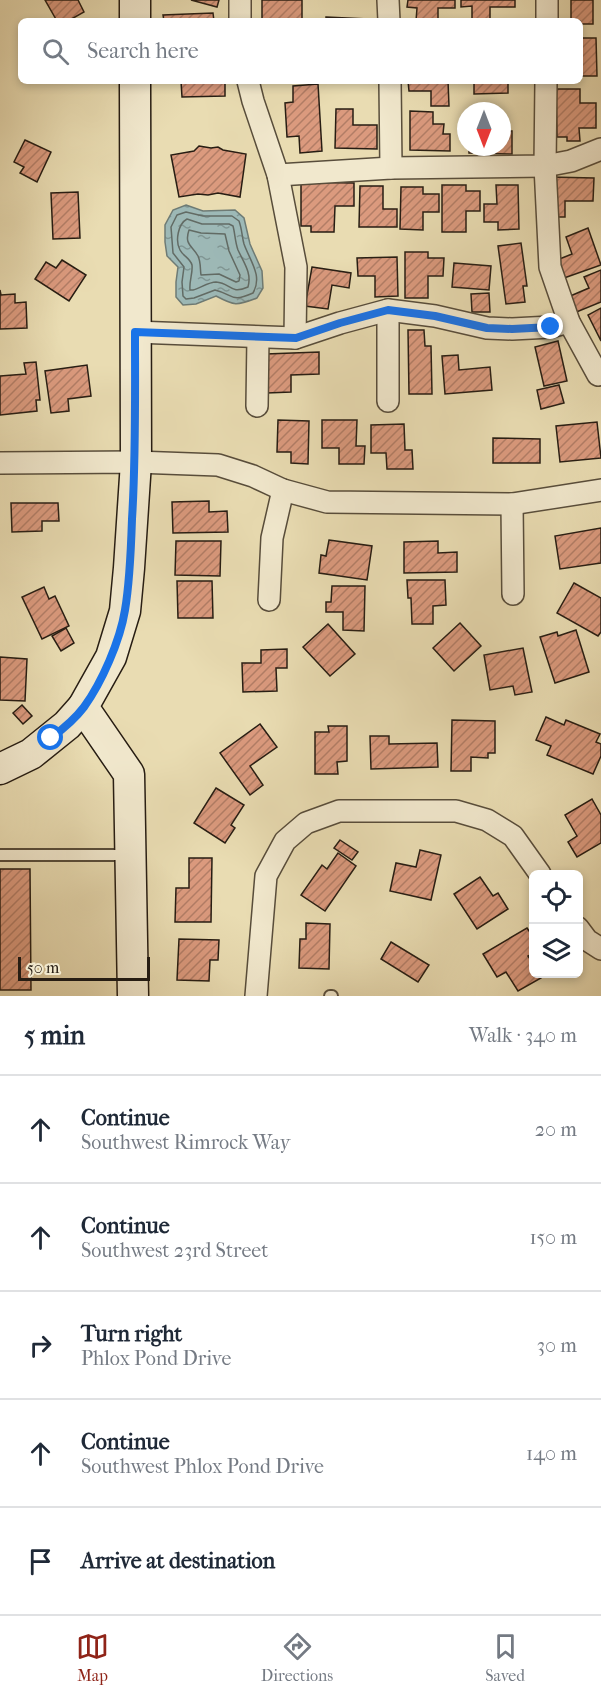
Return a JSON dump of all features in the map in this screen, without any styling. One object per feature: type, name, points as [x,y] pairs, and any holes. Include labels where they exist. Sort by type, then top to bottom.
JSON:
[{"type":"street","points":[[135,0],[135,18]]},
{"type":"street","points":[[240,0],[240,18]]},
{"type":"street","points":[[388,0],[389,18]]},
{"type":"street","points":[[547,0],[547,18]]},
{"type":"street","points":[[0,769],[31,754],[67,725],[83,707],[111,657],[125,611],[136,462],[135,84]]},
{"type":"street","points":[[249,84],[278,175],[296,267],[296,338]]},
{"type":"street","points":[[390,84],[391,168]]},
{"type":"street","points":[[546,84],[545,166],[550,267],[569,322],[598,375]]},
{"type":"street","points":[[278,175],[391,168],[545,166],[571,161],[601,149]]},
{"type":"street","points":[[135,332],[296,338],[388,310],[435,316],[487,328],[551,327],[569,322]]},
{"type":"street","points":[[388,310],[388,401]]},
{"type":"street","points":[[257,406],[258,337]]},
{"type":"street","points":[[0,463],[136,462],[218,465],[253,476],[283,490],[327,502],[512,504],[601,490]]},
{"type":"street","points":[[269,600],[272,538],[283,490]]},
{"type":"street","points":[[512,504],[513,594]]},
{"type":"street","points":[[83,707],[129,774],[133,996]]},
{"type":"street","points":[[256,996],[266,876],[285,841],[306,823],[339,811],[456,811],[488,820],[513,836],[537,870]]},
{"type":"street","points":[[583,934],[587,940],[601,949]]},
{"type":"lane","points":[[0,855],[131,855]]},
{"type":"water","points":[[186,205],[203,211],[235,210],[244,218],[250,244],[262,271],[263,288],[257,298],[236,304],[216,296],[196,304],[183,305],[176,297],[178,267],[167,256],[165,225],[173,210]]},
{"type":"building","points":[[45,0],[78,0],[84,12],[73,18],[55,18]]},
{"type":"building","points":[[191,0],[219,0],[217,7]]},
{"type":"building","points":[[262,0],[302,0],[302,18],[262,18]]},
{"type":"building","points":[[408,0],[455,0],[455,8],[438,8],[438,18],[416,18],[417,8],[407,7]]},
{"type":"building","points":[[461,0],[515,0],[515,7],[490,7],[490,18],[472,18],[472,6],[461,7]]},
{"type":"building","points":[[571,0],[593,0],[593,24],[583,24],[583,18],[571,18]]},
{"type":"building","points":[[213,13],[214,18],[164,18],[163,15]]},
{"type":"building","points":[[583,38],[596,38],[597,76],[583,76]]},
{"type":"building","points":[[181,84],[225,84],[225,96],[182,97]]},
{"type":"building","points":[[318,84],[322,151],[300,153],[299,136],[287,137],[285,103],[293,102],[293,86]]},
{"type":"building","points":[[408,84],[448,84],[449,106],[431,106],[431,91],[409,91]]},
{"type":"building","points":[[474,84],[508,84],[508,93],[474,94]]},
{"type":"building","points":[[556,89],[580,89],[580,103],[596,103],[596,128],[579,128],[580,141],[567,141],[567,137],[557,137]]},
{"type":"building","points":[[336,109],[353,109],[353,125],[377,125],[377,149],[335,148]]},
{"type":"building","points":[[410,111],[433,112],[433,124],[444,124],[443,134],[450,134],[450,151],[410,150]]},
{"type":"building","points":[[511,131],[512,131],[511,154]]},
{"type":"building","points":[[25,140],[51,152],[37,182],[20,173],[24,167],[14,162]]},
{"type":"building","points":[[199,146],[218,147],[246,154],[240,197],[218,193],[179,197],[171,155],[194,151]]},
{"type":"building","points":[[549,177],[594,178],[593,201],[565,201],[565,217],[548,217]]},
{"type":"building","points":[[301,182],[354,183],[354,206],[335,206],[334,232],[311,232],[311,226],[301,226]]},
{"type":"building","points":[[442,185],[466,185],[466,191],[480,191],[480,211],[466,211],[466,232],[442,232]]},
{"type":"building","points":[[496,185],[518,185],[519,229],[498,230],[498,222],[484,222],[484,204],[497,204]]},
{"type":"building","points":[[360,186],[383,186],[383,209],[397,209],[397,227],[359,227]]},
{"type":"building","points":[[401,187],[423,187],[423,194],[439,194],[439,212],[423,212],[423,230],[400,229]]},
{"type":"building","points":[[78,192],[80,238],[53,239],[51,193]]},
{"type":"building","points":[[588,228],[601,265],[564,278],[557,260],[572,254],[566,237]]},
{"type":"building","points":[[521,243],[527,286],[523,286],[525,302],[506,304],[498,246]]},
{"type":"building","points":[[405,252],[428,252],[428,258],[444,258],[443,276],[428,276],[428,298],[405,298]]},
{"type":"building","points":[[397,257],[398,296],[375,297],[375,276],[358,276],[357,258]]},
{"type":"building","points":[[62,260],[86,275],[69,301],[35,279],[46,262],[56,268]]},
{"type":"building","points":[[454,263],[491,266],[489,290],[452,287]]},
{"type":"building","points":[[312,267],[351,273],[349,288],[332,285],[328,309],[305,306]]},
{"type":"building","points":[[601,270],[601,302],[574,313],[568,297],[589,288],[584,277]]},
{"type":"building","points":[[0,290],[1,295],[15,294],[15,303],[26,302],[27,328],[0,329]]},
{"type":"building","points":[[489,293],[490,312],[472,312],[471,294]]},
{"type":"building","points":[[601,308],[601,341],[588,315]]},
{"type":"building","points":[[408,330],[424,330],[425,346],[431,346],[432,394],[409,394]]},
{"type":"building","points":[[558,341],[567,381],[544,386],[535,347]]},
{"type":"building","points":[[319,352],[319,374],[291,375],[291,392],[267,393],[266,354]]},
{"type":"building","points":[[458,355],[459,370],[490,367],[492,390],[445,394],[442,356]]},
{"type":"building","points":[[36,362],[40,400],[36,400],[37,411],[0,415],[0,376],[26,374],[24,363]]},
{"type":"building","points":[[87,365],[91,396],[68,399],[69,411],[51,413],[45,371]]},
{"type":"building","points":[[559,385],[564,403],[541,409],[537,390]]},
{"type":"building","points":[[278,420],[309,421],[308,464],[291,463],[291,452],[277,452]]},
{"type":"building","points":[[322,420],[357,420],[356,446],[365,446],[364,464],[339,464],[339,448],[322,448]]},
{"type":"building","points":[[597,422],[601,458],[560,462],[556,426]]},
{"type":"building","points":[[404,424],[405,450],[412,450],[413,469],[387,469],[386,453],[371,453],[371,425]]},
{"type":"building","points":[[493,438],[540,439],[540,463],[493,463]]},
{"type":"building","points":[[209,501],[209,512],[227,511],[228,532],[173,533],[172,502]]},
{"type":"building","points":[[11,503],[58,503],[59,521],[42,521],[42,531],[12,532]]},
{"type":"building","points":[[601,528],[601,563],[560,569],[555,536]]},
{"type":"building","points":[[329,540],[372,546],[367,580],[319,573],[321,555],[326,556]]},
{"type":"building","points":[[176,541],[221,541],[220,576],[175,575]]},
{"type":"building","points":[[438,541],[438,553],[457,552],[457,572],[404,573],[404,542]]},
{"type":"building","points":[[407,580],[445,580],[446,605],[433,606],[433,624],[412,624],[411,598],[408,598]]},
{"type":"building","points":[[177,581],[212,581],[213,618],[178,618]]},
{"type":"building","points":[[574,583],[601,598],[601,632],[598,636],[557,613]]},
{"type":"building","points":[[332,586],[365,586],[364,631],[343,630],[343,612],[326,612],[326,602],[331,602]]},
{"type":"building","points":[[44,587],[49,599],[55,596],[69,626],[42,639],[22,597]]},
{"type":"building","points":[[460,623],[481,646],[454,671],[433,648]]},
{"type":"building","points":[[328,624],[355,654],[330,676],[303,647]]},
{"type":"building","points":[[66,628],[74,643],[61,651],[52,636]]},
{"type":"building","points":[[576,630],[589,672],[555,683],[540,637],[557,632],[558,636]]},
{"type":"building","points":[[523,648],[532,692],[515,695],[513,686],[490,690],[484,655]]},
{"type":"building","points":[[287,649],[287,668],[276,668],[277,691],[243,692],[242,663],[261,663],[261,650]]},
{"type":"building","points":[[0,657],[27,659],[25,701],[0,700]]},
{"type":"building","points":[[22,705],[32,716],[23,724],[13,713]]},
{"type":"building","points":[[546,717],[564,725],[566,720],[600,734],[596,742],[601,744],[601,756],[593,774],[547,755],[551,746],[536,740]]},
{"type":"building","points":[[452,720],[495,721],[495,753],[488,753],[488,758],[471,757],[471,771],[451,771]]},
{"type":"building","points":[[260,724],[277,747],[250,766],[263,785],[250,795],[220,753]]},
{"type":"building","points":[[328,726],[347,726],[347,761],[337,762],[338,774],[315,774],[315,732],[329,732]]},
{"type":"building","points":[[370,736],[389,736],[389,744],[437,743],[438,767],[371,769]]},
{"type":"building","points":[[216,788],[244,805],[231,825],[235,828],[225,843],[194,823]]},
{"type":"building","points":[[592,799],[601,815],[601,843],[577,857],[568,842],[577,836],[565,815]]},
{"type":"building","points":[[340,840],[358,852],[352,860],[334,848]]},
{"type":"building","points":[[420,850],[441,855],[431,900],[390,891],[396,863],[416,867]]},
{"type":"building","points":[[338,853],[356,866],[325,911],[301,895],[322,865],[327,869]]},
{"type":"building","points":[[189,858],[212,858],[211,922],[175,922],[176,888],[189,888]]},
{"type":"building","points":[[0,869],[30,869],[31,990],[0,990]]},
{"type":"building","points":[[480,877],[493,896],[498,893],[508,909],[477,929],[454,894]]},
{"type":"building","points":[[306,923],[330,924],[329,969],[299,968],[300,939],[306,939]]},
{"type":"building","points":[[527,928],[529,931],[529,978],[541,978],[518,991],[506,972],[497,977],[483,954]]},
{"type":"building","points":[[179,939],[219,940],[218,960],[210,960],[209,981],[177,980]]},
{"type":"building","points":[[391,942],[429,965],[418,982],[381,959]]},
{"type":"route","points":[[51,738],[67,725],[91,694],[111,657],[125,611],[136,462],[135,332],[296,338],[388,310],[435,316],[487,328],[551,327]]}]
